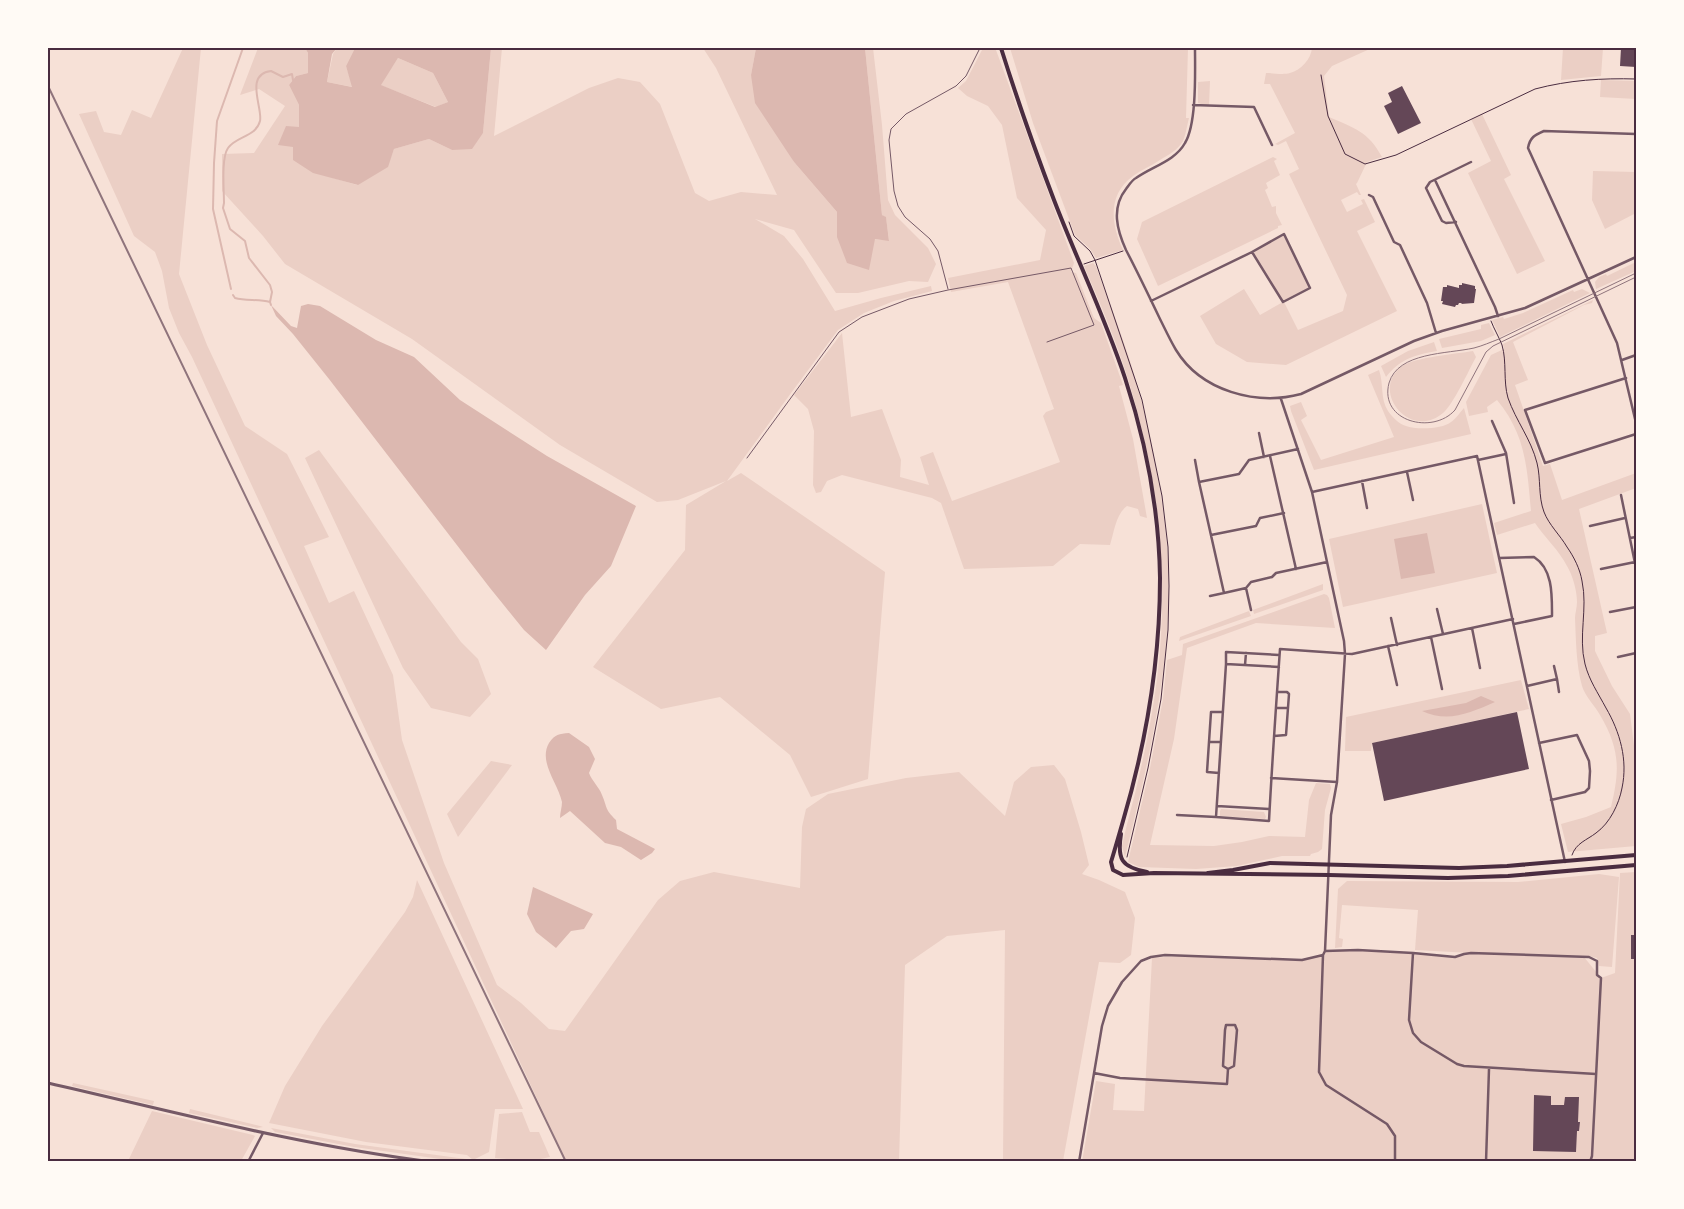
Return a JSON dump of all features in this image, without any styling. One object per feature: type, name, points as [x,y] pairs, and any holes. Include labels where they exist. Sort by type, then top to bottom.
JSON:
[{"type":"main road","points":[[1001,48],[1020,107],[1125,379],[1143,445],[1156,522],[1160,577],[1158,640],[1145,729],[1123,822],[1111,862],[1113,870],[1123,875],[1154,873],[1448,878],[1508,876],[1636,865]]},
{"type":"main road","points":[[1123,822],[1119,852],[1122,861],[1125,865],[1134,869],[1154,873]]},
{"type":"main road","points":[[1196,874],[1270,863],[1459,868],[1565,862],[1636,855]]},
{"type":"street","points":[[1195,48],[1193,105],[1186,142],[1174,156],[1134,179],[1121,196],[1117,206],[1116,222],[1126,250],[1176,350],[1191,368],[1206,380],[1223,389],[1245,396],[1268,399],[1301,394],[1414,341],[1525,308],[1636,257]]},
{"type":"street","points":[[1193,105],[1254,107],[1272,145]]},
{"type":"street","points":[[1636,134],[1544,131],[1534,135],[1529,141],[1528,148],[1617,343],[1636,423]]},
{"type":"street","points":[[1456,222],[1446,223],[1440,217],[1426,188],[1430,182],[1471,162]]},
{"type":"street","points":[[1435,180],[1498,316]]},
{"type":"street","points":[[1369,195],[1373,197],[1394,242],[1400,245],[1427,303],[1436,333]]},
{"type":"street","points":[[1151,301],[1252,252],[1284,234],[1310,288],[1284,302],[1252,252]]},
{"type":"street","points":[[1622,360],[1636,355]]},
{"type":"street","points":[[1626,378],[1525,410],[1545,463],[1636,434]]},
{"type":"street","points":[[1281,398],[1282,406],[1312,492],[1344,641],[1345,654],[1337,782],[1331,815],[1319,1072],[1326,1085],[1387,1124],[1395,1136],[1395,1162]]},
{"type":"street","points":[[1492,421],[1506,453],[1514,503]]},
{"type":"street","points":[[1259,433],[1264,457]]},
{"type":"street","points":[[1199,482],[1239,474],[1249,460],[1298,449]]},
{"type":"street","points":[[1312,492],[1407,471],[1506,453]]},
{"type":"street","points":[[1270,456],[1296,569]]},
{"type":"street","points":[[1477,458],[1565,862]]},
{"type":"street","points":[[1194,460],[1224,594]]},
{"type":"street","points":[[1407,471],[1413,500]]},
{"type":"street","points":[[1362,481],[1367,508]]},
{"type":"street","points":[[1621,495],[1636,568]]},
{"type":"street","points":[[1211,535],[1256,526],[1260,518],[1284,513]]},
{"type":"street","points":[[1590,526],[1625,518]]},
{"type":"street","points":[[1630,538],[1636,537]]},
{"type":"street","points":[[1499,558],[1534,557],[1542,564],[1549,577],[1552,595],[1552,616],[1514,624]]},
{"type":"street","points":[[1210,596],[1246,588],[1252,582],[1272,578],[1276,573],[1327,562]]},
{"type":"street","points":[[1601,568],[1635,562]]},
{"type":"street","points":[[1246,588],[1251,610]]},
{"type":"street","points":[[1610,612],[1636,607]]},
{"type":"street","points":[[1437,609],[1443,634]]},
{"type":"street","points":[[1391,618],[1396,644]]},
{"type":"street","points":[[1176,815],[1269,821],[1280,649],[1352,654],[1513,619]]},
{"type":"street","points":[[1472,628],[1480,668]]},
{"type":"street","points":[[1430,637],[1442,689]]},
{"type":"street","points":[[1388,646],[1397,686]]},
{"type":"street","points":[[1216,818],[1226,652],[1279,655]]},
{"type":"street","points":[[1245,665],[1246,653]]},
{"type":"street","points":[[1618,657],[1636,653]]},
{"type":"street","points":[[1226,664],[1279,666]]},
{"type":"street","points":[[1554,666],[1560,692]]},
{"type":"street","points":[[1527,686],[1557,679]]},
{"type":"street","points":[[1274,736],[1286,735],[1289,694],[1287,692],[1277,692]]},
{"type":"street","points":[[1276,708],[1288,708]]},
{"type":"street","points":[[1219,773],[1207,772],[1210,712],[1223,712]]},
{"type":"street","points":[[1539,743],[1578,735],[1589,761],[1589,788],[1585,792],[1551,800]]},
{"type":"street","points":[[1209,742],[1221,742]]},
{"type":"street","points":[[1272,778],[1337,782]]},
{"type":"street","points":[[1217,806],[1269,809]]},
{"type":"street","points":[[1325,951],[1358,950],[1455,957],[1471,953],[1593,958],[1597,961],[1597,975],[1601,978],[1592,1158],[1590,1162]]},
{"type":"street","points":[[1413,953],[1409,1020],[1413,1033],[1422,1042],[1457,1064],[1464,1066],[1596,1074]]},
{"type":"street","points":[[1079,1162],[1102,1026],[1108,1006],[1122,982],[1142,961],[1151,956],[1165,955],[1302,960],[1323,955]]},
{"type":"street","points":[[1231,1024],[1235,1025],[1237,1030],[1234,1066],[1228,1069],[1223,1066],[1225,1030],[1226,1025],[1231,1024]]},
{"type":"street","points":[[1094,1073],[1132,1079],[1227,1084],[1228,1069]]},
{"type":"street","points":[[1486,1162],[1489,1069]]},
{"type":"street","points":[[48,1083],[263,1133],[432,1162]]},
{"type":"street","points":[[248,1162],[263,1133]]},
{"type":"lane","points":[[948,290],[938,251],[930,238],[905,217],[898,206],[894,191],[889,140],[890,128],[906,114],[956,86],[966,76],[980,48]]},
{"type":"lane","points":[[747,458],[839,332],[862,317],[909,299],[948,290],[1071,268],[1094,325],[1047,342]]},
{"type":"path","points":[[1320,75],[1328,116],[1345,154],[1365,164],[1396,154],[1535,89],[1560,83],[1588,80],[1636,79]]},
{"type":"path","points":[[1066,217],[1074,236],[1090,250],[1095,260],[1142,400],[1162,496],[1168,547],[1168,622],[1161,699],[1148,768],[1127,856]]},
{"type":"path","points":[[1084,264],[1126,250]]},
{"type":"path","points":[[1490,318],[1502,346],[1505,383],[1509,399],[1528,436],[1538,466],[1544,512],[1568,547],[1582,579],[1585,605],[1581,642],[1587,671],[1616,726],[1621,741],[1624,777],[1619,804],[1599,831],[1575,847],[1572,855]]},
{"type":"shaded area","points":[[183,48],[201,48],[179,274],[207,345],[245,426],[287,454],[329,537],[304,546],[329,603],[354,591],[393,675],[402,740],[444,863],[497,985],[521,1003],[549,1029],[565,1031],[658,900],[680,881],[714,872],[800,888],[802,827],[806,809],[828,794],[906,778],[959,772],[1005,816],[1014,782],[1031,767],[1054,765],[1065,779],[1081,832],[1089,865],[1082,874],[1125,892],[1135,918],[1131,955],[1120,963],[1099,962],[1063,1161],[1003,1161],[1005,930],[947,936],[905,965],[899,1161],[566,1161],[192,357],[179,333],[169,308],[162,271],[155,252],[134,236],[79,114],[96,111],[104,132],[121,135],[132,110],[151,118]]},
{"type":"shaded area","points":[[258,48],[305,48],[308,53],[308,73],[296,76],[289,85],[299,105],[299,127],[293,147],[313,172],[357,185],[387,167],[394,149],[429,139],[452,150],[483,133],[491,48],[502,48],[494,136],[589,88],[618,78],[640,82],[660,104],[695,193],[709,201],[741,192],[777,195],[716,68],[703,48],[756,48],[751,75],[794,162],[837,212],[837,237],[889,240],[886,218],[882,215],[865,48],[873,48],[888,200],[895,215],[928,248],[936,264],[928,282],[909,281],[858,293],[836,293],[794,230],[755,219],[784,236],[803,259],[835,311],[931,286],[932,291],[894,301],[864,313],[838,330],[727,481],[741,473],[885,572],[868,779],[811,797],[790,755],[720,697],[661,709],[593,667],[685,550],[686,505],[726,481],[678,500],[657,502],[560,445],[412,339],[285,264],[263,236],[222,191],[222,154],[254,153],[285,106],[259,89],[240,95]]},
{"type":"shaded area","points":[[305,48],[337,48],[332,54],[327,82],[352,87],[346,66],[355,48],[491,48],[483,133],[472,149],[452,150],[429,139],[394,149],[388,167],[358,185],[313,173],[293,160],[293,147],[278,145],[286,126],[299,127],[299,105],[289,85],[296,76],[308,73],[308,53]],"holes":[[[398,58],[433,73],[448,102],[435,107],[381,85]]]},
{"type":"shaded area","points":[[337,48],[355,48],[346,66],[353,87],[327,82],[333,54]]},
{"type":"shaded area","points":[[756,48],[865,48],[882,215],[886,217],[889,241],[875,239],[869,270],[847,263],[837,237],[837,212],[794,162],[755,103],[751,75]]},
{"type":"shaded area","points":[[988,48],[996,50],[1074,263],[1071,272],[1076,273],[1094,318],[1101,323],[1123,385],[1119,386],[1133,439],[1147,518],[1140,516],[1138,509],[1127,506],[1118,518],[1110,545],[1080,544],[1053,566],[964,569],[941,503],[932,498],[842,475],[827,481],[821,492],[816,493],[813,485],[814,431],[808,409],[794,395],[842,333],[851,417],[882,409],[901,460],[900,477],[929,485],[920,457],[933,452],[952,501],[1060,462],[1043,416],[1046,412],[1054,409],[1008,282],[951,292],[948,278],[1040,260],[1046,230],[1017,198],[1002,125],[988,106],[967,96],[958,88],[966,81],[982,50]]},
{"type":"shaded area","points":[[1010,48],[1188,48],[1186,118],[1189,118],[1184,138],[1176,150],[1133,176],[1119,192],[1115,201],[1114,220],[1123,250],[1096,258],[1090,249],[1075,235],[1033,123]]},
{"type":"shaded area","points":[[1312,48],[1372,48],[1332,66],[1324,76],[1329,117],[1360,131],[1377,148],[1382,157],[1367,162],[1356,184],[1361,195],[1357,192],[1341,200],[1347,212],[1363,204],[1361,200],[1364,199],[1375,222],[1357,231],[1397,311],[1286,365],[1247,362],[1216,344],[1200,316],[1244,289],[1260,315],[1283,302],[1252,252],[1284,234],[1310,288],[1284,302],[1298,330],[1343,311],[1347,295],[1289,174],[1299,169],[1286,141],[1278,145],[1275,144],[1295,133],[1270,84],[1264,84],[1266,73],[1287,74],[1302,67],[1308,60]]},
{"type":"shaded area","points":[[1563,48],[1603,48],[1601,76],[1561,80]]},
{"type":"shaded area","points":[[398,58],[433,73],[448,102],[436,107],[380,85]]},
{"type":"shaded area","points":[[1601,80],[1636,81],[1636,99],[1600,97]]},
{"type":"shaded area","points":[[1210,81],[1209,106],[1198,103],[1198,82]]},
{"type":"shaded area","points":[[1482,114],[1511,175],[1504,179],[1545,261],[1517,274],[1468,173],[1491,161],[1471,119]]},
{"type":"shaded area","points":[[1273,157],[1277,159],[1274,161],[1280,175],[1266,183],[1268,188],[1265,190],[1272,207],[1276,206],[1276,213],[1282,225],[1158,286],[1137,239],[1142,222]]},
{"type":"shaded area","points":[[1593,171],[1636,172],[1636,213],[1605,229],[1592,200]]},
{"type":"shaded area","points":[[1636,262],[1636,271],[1596,289],[1595,282],[1599,277],[1606,274],[1607,276]]},
{"type":"shaded area","points":[[1093,263],[1096,266],[1118,326],[1138,388],[1156,467],[1167,547],[1169,586],[1164,665],[1151,742],[1125,857],[1122,846],[1145,749],[1157,679],[1161,641],[1161,565],[1159,528],[1147,453],[1123,364],[1084,266]]},
{"type":"shaded area","points":[[1582,289],[1590,293],[1500,337],[1492,320],[1503,317],[1504,319],[1523,313],[1573,290],[1574,292]]},
{"type":"shaded area","points":[[1593,300],[1592,303],[1584,305],[1513,342],[1528,380],[1515,385],[1543,466],[1550,464],[1562,500],[1636,473],[1636,488],[1579,509],[1607,633],[1595,636],[1595,651],[1612,686],[1630,714],[1636,761],[1636,846],[1568,852],[1561,824],[1611,807],[1617,771],[1615,749],[1607,727],[1582,686],[1576,643],[1576,593],[1573,579],[1567,566],[1535,523],[1497,535],[1494,523],[1531,511],[1526,466],[1514,426],[1497,400],[1487,407],[1488,412],[1469,416],[1466,402],[1491,355],[1504,349],[1503,344]]},
{"type":"shaded area","points":[[308,304],[320,306],[376,340],[414,357],[460,400],[547,456],[636,506],[611,566],[585,595],[546,650],[524,630],[490,588],[329,379],[276,316],[271,305],[291,326],[297,328],[301,306]]},
{"type":"shaded area","points":[[1489,323],[1495,335],[1481,341],[1442,348],[1439,339],[1481,329],[1481,325]]},
{"type":"shaded area","points":[[1434,342],[1437,351],[1421,354],[1402,362],[1386,377],[1381,366],[1408,351]]},
{"type":"shaded area","points":[[1473,351],[1476,357],[1456,395],[1443,413],[1430,420],[1418,421],[1407,417],[1398,409],[1392,399],[1390,388],[1393,376],[1402,366],[1426,358]]},
{"type":"shaded area","points":[[1379,370],[1386,406],[1398,422],[1416,428],[1442,426],[1453,421],[1464,408],[1471,434],[1314,470],[1290,406],[1301,402],[1307,416],[1301,420],[1321,460],[1394,437],[1368,375]]},
{"type":"shaded area","points":[[319,450],[461,642],[478,659],[491,694],[470,717],[431,708],[403,668],[305,458]]},
{"type":"shaded area","points":[[1482,504],[1497,573],[1343,607],[1329,539]]},
{"type":"shaded area","points":[[1427,533],[1435,573],[1401,579],[1394,539]]},
{"type":"shaded area","points":[[1323,584],[1323,590],[1254,614],[1253,610]]},
{"type":"shaded area","points":[[1324,594],[1329,598],[1335,628],[1256,623],[1187,648],[1174,739],[1150,845],[1214,846],[1269,836],[1305,837],[1309,800],[1316,783],[1330,784],[1331,788],[1325,810],[1322,849],[1310,856],[1282,856],[1237,866],[1196,869],[1139,867],[1128,862],[1150,768],[1163,699],[1167,660],[1182,655],[1183,644]]},
{"type":"shaded area","points":[[1249,611],[1251,616],[1179,641],[1180,637]]},
{"type":"shaded area","points":[[1521,680],[1529,709],[1372,743],[1371,751],[1345,751],[1346,717]]},
{"type":"shaded area","points":[[1481,696],[1495,702],[1459,715],[1441,716],[1422,711],[1466,703]]},
{"type":"shaded area","points":[[569,733],[589,747],[595,759],[589,773],[601,792],[608,811],[616,820],[617,829],[655,849],[641,860],[621,847],[605,843],[570,811],[560,818],[562,802],[547,765],[546,750],[555,736]]},
{"type":"shaded area","points":[[491,761],[512,765],[458,837],[447,814]]},
{"type":"shaded area","points":[[1221,809],[1264,812],[1266,817],[1265,819],[1220,816]]},
{"type":"shaded area","points":[[1636,872],[1636,1161],[1082,1162],[1096,1081],[1115,1084],[1113,1110],[1144,1111],[1152,958],[1179,956],[1302,960],[1323,955],[1325,951],[1358,950],[1455,957],[1471,953],[1415,950],[1418,910],[1342,905],[1339,938],[1343,939],[1342,947],[1335,948],[1338,889],[1347,881],[1518,882],[1599,874],[1619,877],[1612,967],[1599,966],[1597,958],[1584,957],[1601,978],[1615,973],[1620,873]]},
{"type":"shaded area","points":[[417,880],[523,1109],[495,1109],[489,1152],[473,1160],[467,1155],[366,1142],[269,1123],[285,1086],[322,1026],[405,912],[413,897]]},
{"type":"shaded area","points":[[533,887],[593,914],[584,929],[571,931],[556,948],[536,932],[527,914]]},
{"type":"shaded area","points":[[73,1083],[154,1101],[153,1105],[72,1086]]},
{"type":"shaded area","points":[[190,1109],[263,1127],[257,1128],[189,1113]]},
{"type":"shaded area","points":[[152,1111],[255,1136],[241,1161],[128,1161]]},
{"type":"shaded area","points":[[522,1112],[530,1132],[539,1132],[550,1157],[531,1161],[495,1158],[499,1114]]},
{"type":"shaded area","points":[[271,1128],[355,1144],[471,1161],[455,1161],[354,1147],[275,1132]]},
{"type":"building","points":[[1621,48],[1636,48],[1636,67],[1620,66]]},
{"type":"building","points":[[1402,86],[1421,123],[1398,134],[1384,106],[1392,102],[1388,93]]},
{"type":"building","points":[[1462,283],[1475,286],[1474,303],[1459,303],[1455,307],[1442,304],[1443,287],[1447,287],[1447,285],[1459,288],[1459,285],[1462,285]]},
{"type":"building","points":[[1517,712],[1529,769],[1384,801],[1372,743]]},
{"type":"building","points":[[1631,935],[1636,935],[1636,959],[1631,959]]},
{"type":"building","points":[[1534,1095],[1551,1096],[1551,1105],[1564,1105],[1565,1097],[1579,1097],[1578,1122],[1580,1122],[1579,1131],[1577,1131],[1576,1152],[1533,1151]]},
{"type":"waterway","points":[[231,289],[213,209],[214,163],[217,121],[243,48]]},
{"type":"waterway","points":[[271,305],[272,292],[270,285],[249,258],[245,241],[230,229],[223,208],[224,159],[228,148],[232,144],[258,126],[260,121],[256,92],[258,78],[263,73],[271,71],[283,77],[292,74],[293,80]]},
{"type":"waterway","points":[[233,295],[239,299],[270,302]]},
{"type":"tram line","points":[[1636,273],[1499,339],[1474,348],[1425,356],[1402,365],[1394,373],[1389,383],[1388,396],[1392,407],[1400,415],[1422,423],[1434,422],[1445,418],[1455,410],[1486,352],[1493,346],[1636,277]]},
{"type":"railway","points":[[48,86],[566,1162]]}]
